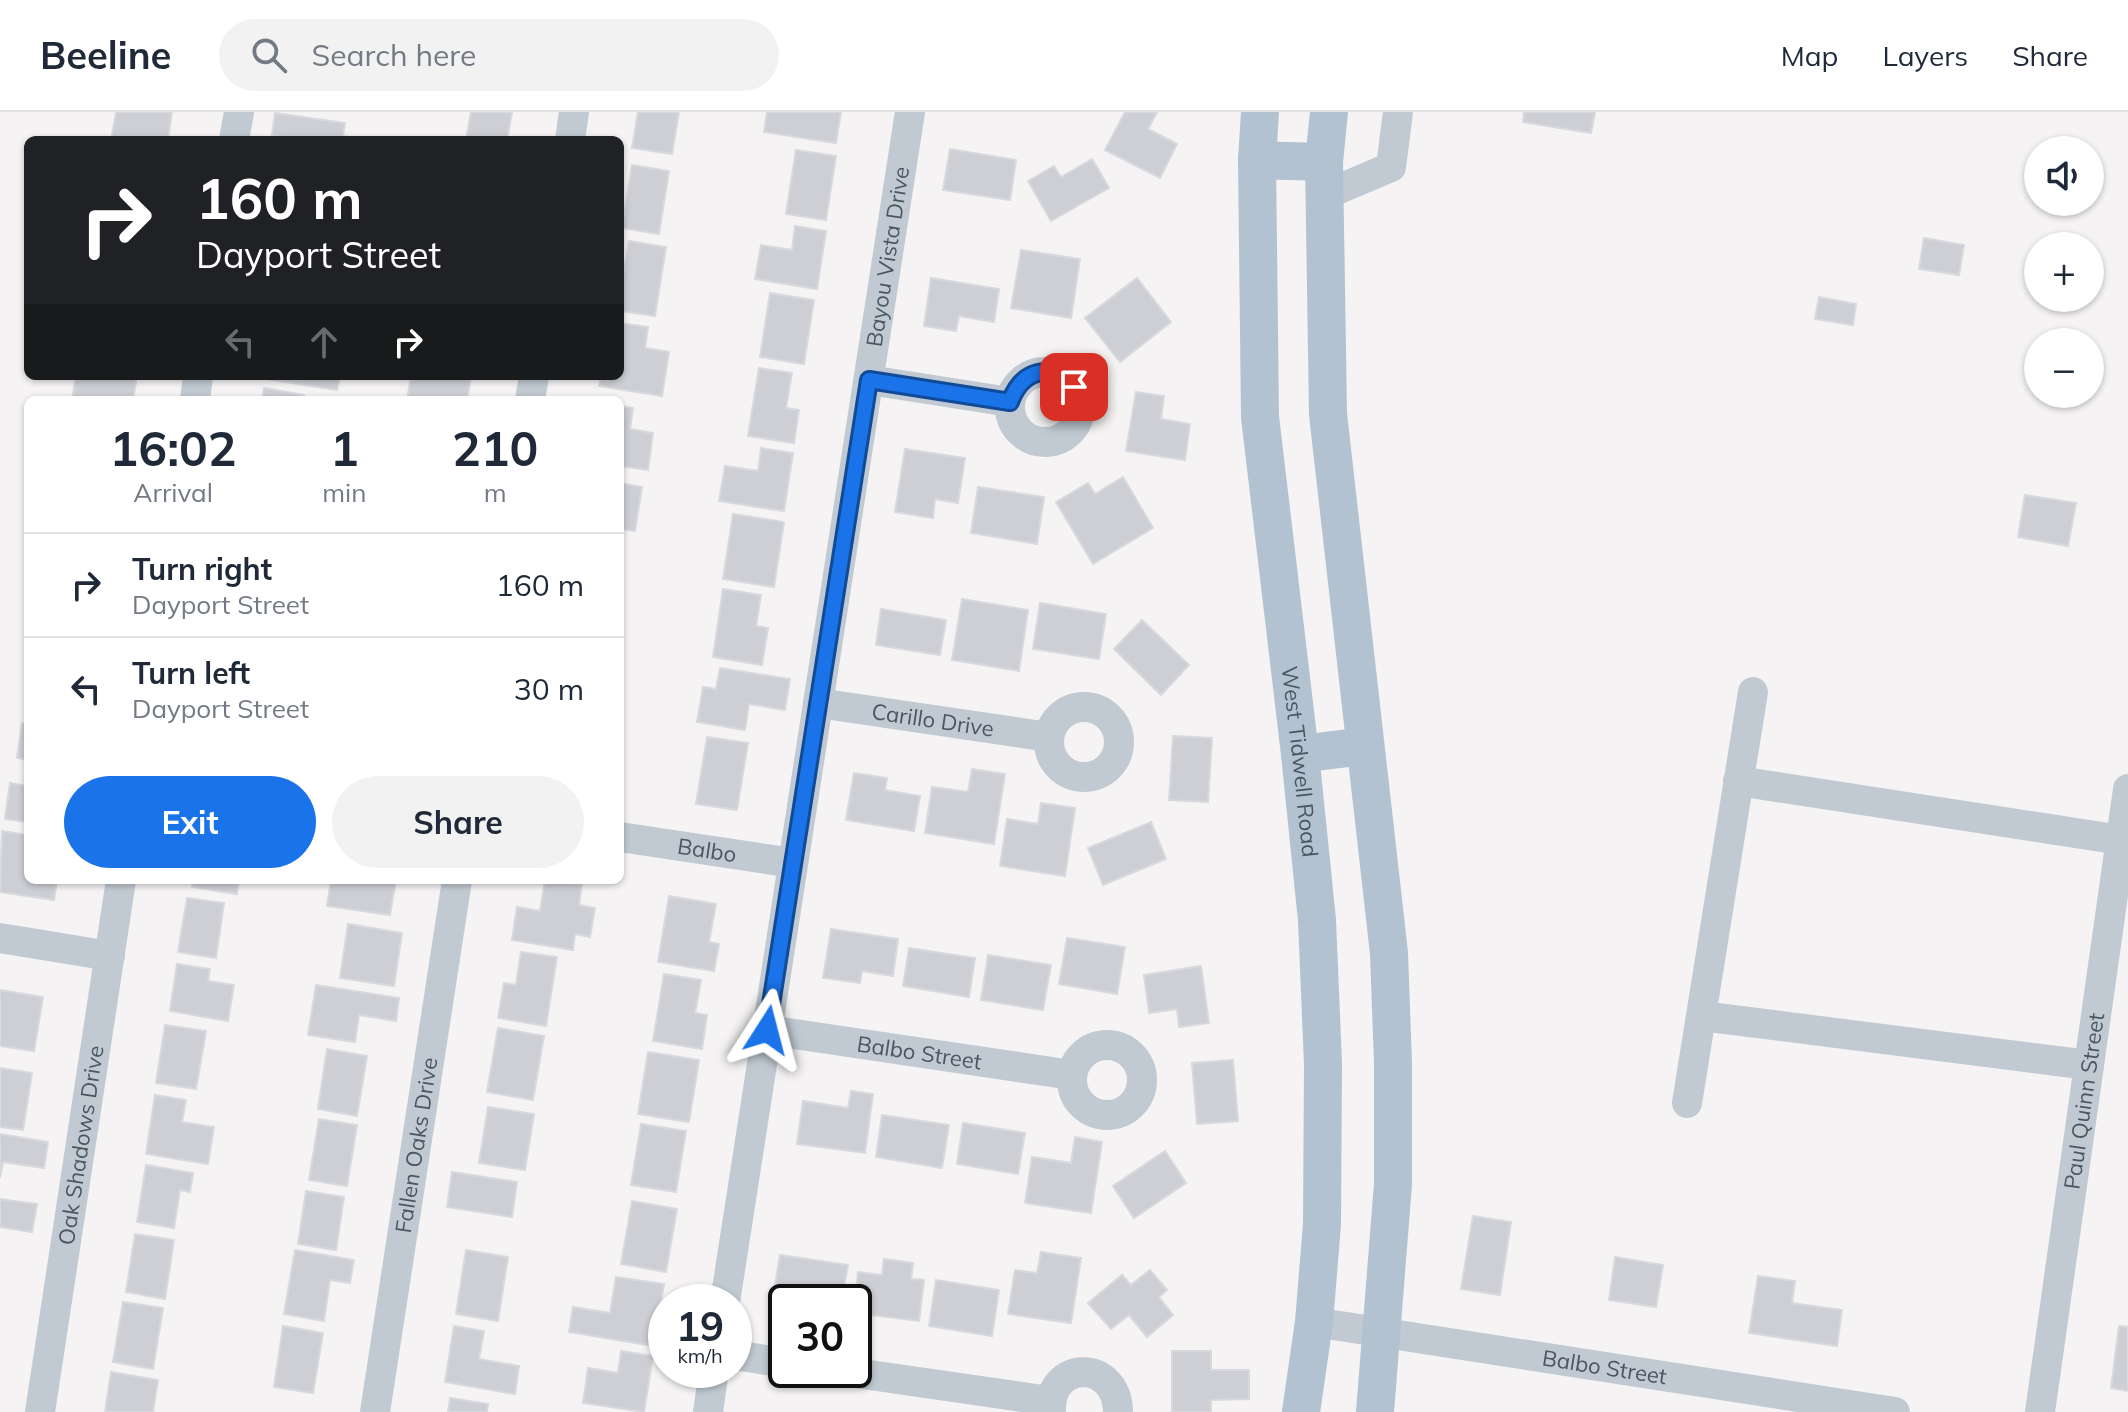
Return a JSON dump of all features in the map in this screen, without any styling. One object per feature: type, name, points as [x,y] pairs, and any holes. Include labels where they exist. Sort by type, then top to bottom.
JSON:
[{"type":"main road","name":"West Tidwell Road","points":[[1260,112],[1257,160],[1260,417],[1317,920],[1323,1064],[1322,1224],[1314,1322],[1301,1412]]},
{"type":"main road","points":[[1329,112],[1324,179],[1328,414],[1389,953],[1393,1063],[1393,1184],[1375,1412]]},
{"type":"main road","points":[[1257,160],[1324,179]]},
{"type":"main road","points":[[1300,754],[1365,746]]},
{"type":"street","points":[[235,136],[239,112]]},
{"type":"street","points":[[571,136],[574,112]]},
{"type":"street","name":"Bayou Vista Drive","points":[[728,1284],[910,112]]},
{"type":"street","points":[[1324,179],[1391,167],[1398,112]]},
{"type":"street","points":[[869,380],[1010,402]]},
{"type":"street","points":[[1687,1103],[1753,692]]},
{"type":"street","name":"Carillo Drive","points":[[818,703],[1049,737]]},
{"type":"street","points":[[1738,781],[2121,840]]},
{"type":"street","name":"Paul Quinn Street","points":[[2040,1412],[2128,789]]},
{"type":"street","name":"Balbo","points":[[624,838],[793,863]]},
{"type":"street","name":"Oak Shadows Drive","points":[[40,1412],[120,884]]},
{"type":"street","name":"Fallen Oaks Drive","points":[[375,1412],[456,884]]},
{"type":"street","points":[[0,938],[110,956]]},
{"type":"street","points":[[1701,1016],[2089,1065]]},
{"type":"street","name":"Balbo Street","points":[[767,1030],[1072,1075]]},
{"type":"street","name":"Balbo Street","points":[[1314,1322],[1895,1412]]},
{"type":"street","points":[[872,1376],[1050,1407],[1054,1389],[1063,1379],[1076,1373],[1089,1372],[1102,1377],[1112,1386],[1118,1398],[1118,1412]]},
{"type":"street","points":[[708,1412],[711,1388]]},
{"type":"building","points":[[116,112],[172,112],[169,136],[112,136]]},
{"type":"building","points":[[471,112],[512,112],[508,136],[467,136]]},
{"type":"building","points":[[638,112],[679,112],[672,154],[632,148]]},
{"type":"building","points":[[767,112],[841,112],[836,143],[764,132]]},
{"type":"building","points":[[1125,112],[1157,112],[1148,129],[1177,144],[1160,178],[1105,150]]},
{"type":"building","points":[[1524,112],[1595,112],[1591,133],[1523,122]]},
{"type":"building","points":[[275,113],[345,123],[343,136],[272,135]]},
{"type":"building","points":[[950,149],[1016,160],[1010,200],[943,190]]},
{"type":"building","points":[[796,150],[836,156],[826,220],[786,214]]},
{"type":"building","points":[[1092,159],[1109,188],[1051,221],[1028,181],[1054,166],[1061,177]]},
{"type":"building","points":[[632,165],[669,171],[659,234],[624,228]]},
{"type":"building","points":[[795,226],[826,231],[817,289],[755,279],[761,245],[792,250]]},
{"type":"building","points":[[1924,238],[1964,245],[1959,275],[1919,269]]},
{"type":"building","points":[[629,241],[666,247],[655,316],[624,312],[624,270]]},
{"type":"building","points":[[1021,250],[1080,259],[1071,318],[1011,308]]},
{"type":"building","points":[[931,278],[999,289],[994,322],[959,316],[956,331],[924,326]]},
{"type":"building","points":[[1137,278],[1171,322],[1120,362],[1085,318]]},
{"type":"building","points":[[770,293],[814,300],[804,364],[760,357]]},
{"type":"building","points":[[1819,297],[1856,304],[1853,325],[1815,319]]},
{"type":"building","points":[[624,324],[648,327],[645,348],[669,352],[662,396],[599,386],[600,380],[624,380]]},
{"type":"building","points":[[759,368],[792,373],[786,408],[799,410],[794,443],[748,436]]},
{"type":"building","points":[[75,380],[136,380],[134,396],[73,396]]},
{"type":"building","points":[[272,380],[339,380],[337,390]]},
{"type":"building","points":[[410,380],[470,380],[468,396],[408,396]]},
{"type":"building","points":[[264,388],[304,395],[304,396],[263,396]]},
{"type":"building","points":[[1136,392],[1164,396],[1161,419],[1190,424],[1185,460],[1126,451]]},
{"type":"building","points":[[624,407],[633,408],[630,429],[653,433],[648,470],[624,467]]},
{"type":"building","points":[[761,448],[793,453],[784,511],[719,501],[725,466],[758,471]]},
{"type":"building","points":[[905,449],[965,458],[958,503],[935,499],[933,518],[895,512]]},
{"type":"building","points":[[1123,477],[1153,528],[1093,564],[1056,502],[1088,483],[1095,494]]},
{"type":"building","points":[[624,484],[642,487],[635,531],[624,529]]},
{"type":"building","points":[[978,487],[1044,497],[1037,544],[971,533]]},
{"type":"building","points":[[2025,495],[2076,503],[2068,546],[2018,537]]},
{"type":"building","points":[[733,514],[784,522],[774,587],[723,579]]},
{"type":"building","points":[[723,589],[761,595],[756,626],[768,628],[762,665],[713,657]]},
{"type":"building","points":[[962,599],[1028,610],[1019,671],[952,660]]},
{"type":"building","points":[[1040,603],[1106,614],[1099,659],[1033,649]]},
{"type":"building","points":[[881,609],[946,620],[940,655],[876,645]]},
{"type":"building","points":[[1142,620],[1189,665],[1161,695],[1114,649]]},
{"type":"building","points":[[720,668],[790,679],[785,710],[749,704],[745,730],[697,722],[703,687],[716,689]]},
{"type":"building","points":[[22,723],[24,723],[24,759],[17,758]]},
{"type":"building","points":[[1173,736],[1212,738],[1208,802],[1169,800]]},
{"type":"building","points":[[707,737],[748,743],[737,810],[696,804]]},
{"type":"building","points":[[972,769],[1005,774],[994,844],[925,833],[932,787],[968,792]]},
{"type":"building","points":[[854,773],[887,778],[885,790],[920,796],[914,831],[846,820]]},
{"type":"building","points":[[10,783],[24,785],[24,821],[5,819]]},
{"type":"building","points":[[1041,803],[1075,808],[1065,876],[1000,866],[1007,819],[1038,824]]},
{"type":"building","points":[[1151,822],[1166,859],[1103,885],[1088,848]]},
{"type":"building","points":[[2,831],[24,834],[24,884],[56,884],[54,900],[0,892]]},
{"type":"building","points":[[192,884],[238,884],[237,894],[192,887]]},
{"type":"building","points":[[330,884],[395,884],[390,915],[327,906]]},
{"type":"building","points":[[544,884],[582,884],[579,905],[595,908],[590,937],[575,934],[573,950],[512,940],[517,907],[540,911]]},
{"type":"building","points":[[669,896],[716,904],[709,942],[719,944],[714,971],[658,962]]},
{"type":"building","points":[[187,898],[224,903],[216,958],[178,952]]},
{"type":"building","points":[[348,924],[402,933],[394,986],[340,978]]},
{"type":"building","points":[[831,929],[898,939],[893,976],[862,971],[860,983],[823,978]]},
{"type":"building","points":[[1067,938],[1125,947],[1117,994],[1059,984]]},
{"type":"building","points":[[909,948],[975,958],[969,997],[903,986]]},
{"type":"building","points":[[521,952],[557,957],[546,1026],[498,1018],[504,983],[516,985]]},
{"type":"building","points":[[988,955],[1051,965],[1043,1010],[981,1000]]},
{"type":"building","points":[[177,964],[210,969],[208,981],[234,985],[228,1021],[170,1011]]},
{"type":"building","points":[[1201,966],[1209,1023],[1179,1027],[1177,1009],[1149,1013],[1144,975]]},
{"type":"building","points":[[664,974],[701,980],[695,1013],[707,1015],[702,1049],[653,1041]]},
{"type":"building","points":[[316,985],[399,998],[396,1021],[359,1015],[355,1042],[308,1035]]},
{"type":"building","points":[[0,990],[43,997],[34,1051],[0,1046]]},
{"type":"building","points":[[165,1025],[206,1031],[196,1089],[156,1083]]},
{"type":"building","points":[[498,1028],[544,1036],[533,1100],[487,1092]]},
{"type":"building","points":[[327,1049],[367,1056],[357,1116],[318,1109]]},
{"type":"building","points":[[648,1052],[699,1060],[689,1122],[638,1114]]},
{"type":"building","points":[[1233,1060],[1238,1121],[1197,1124],[1192,1063]]},
{"type":"building","points":[[0,1068],[32,1073],[23,1130],[0,1127]]},
{"type":"building","points":[[851,1091],[873,1094],[865,1153],[797,1144],[803,1101],[848,1108]]},
{"type":"building","points":[[155,1095],[186,1100],[182,1122],[214,1127],[208,1164],[146,1154]]},
{"type":"building","points":[[488,1107],[534,1114],[525,1170],[479,1163]]},
{"type":"building","points":[[882,1115],[949,1125],[942,1168],[876,1157]]},
{"type":"building","points":[[319,1119],[357,1125],[347,1186],[309,1180]]},
{"type":"building","points":[[963,1123],[1025,1133],[1018,1174],[957,1164]]},
{"type":"building","points":[[641,1124],[686,1131],[676,1192],[631,1185]]},
{"type":"building","points":[[0,1134],[48,1142],[44,1168],[3,1162],[0,1178]]},
{"type":"building","points":[[1075,1137],[1102,1142],[1091,1213],[1025,1203],[1032,1157],[1071,1163]]},
{"type":"building","points":[[1165,1151],[1186,1183],[1134,1218],[1113,1186]]},
{"type":"building","points":[[146,1165],[193,1173],[190,1192],[180,1190],[174,1228],[137,1222]]},
{"type":"building","points":[[452,1172],[517,1182],[512,1217],[447,1207]]},
{"type":"building","points":[[306,1191],[344,1197],[336,1250],[298,1244]]},
{"type":"building","points":[[0,1199],[37,1204],[32,1232],[0,1227]]},
{"type":"building","points":[[632,1201],[677,1209],[666,1272],[621,1264]]},
{"type":"building","points":[[1473,1216],[1511,1222],[1500,1295],[1461,1289]]},
{"type":"building","points":[[135,1234],[174,1240],[165,1299],[126,1292]]},
{"type":"building","points":[[295,1250],[354,1260],[350,1283],[330,1280],[324,1321],[284,1314]]},
{"type":"building","points":[[466,1250],[508,1257],[498,1321],[456,1314]]},
{"type":"building","points":[[1041,1252],[1081,1258],[1071,1323],[1008,1314],[1015,1270],[1037,1273]]},
{"type":"building","points":[[780,1255],[848,1265],[845,1284],[775,1284]]},
{"type":"building","points":[[1615,1257],[1663,1265],[1656,1307],[1609,1300]]},
{"type":"building","points":[[884,1259],[913,1263],[911,1279],[924,1280],[919,1321],[872,1315],[872,1284],[857,1284],[858,1272],[882,1275]]},
{"type":"building","points":[[1150,1270],[1167,1290],[1159,1297],[1173,1315],[1147,1337],[1129,1315],[1111,1329],[1088,1303],[1122,1275],[1131,1285]]},
{"type":"building","points":[[1758,1276],[1795,1281],[1792,1303],[1842,1310],[1837,1346],[1749,1333]]},
{"type":"building","points":[[616,1277],[664,1284],[648,1284],[648,1345],[569,1332],[573,1307],[610,1313]]},
{"type":"building","points":[[936,1280],[999,1290],[992,1336],[929,1326]]},
{"type":"building","points":[[123,1302],[163,1308],[153,1369],[113,1362]]},
{"type":"building","points":[[283,1326],[323,1333],[313,1393],[274,1387]]},
{"type":"building","points":[[454,1326],[484,1331],[479,1359],[519,1366],[515,1394],[445,1382]]},
{"type":"building","points":[[2119,1326],[2128,1327],[2128,1391],[2111,1388]]},
{"type":"building","points":[[621,1351],[648,1355],[644,1412],[583,1403],[588,1368],[618,1373]]},
{"type":"building","points":[[1172,1351],[1211,1351],[1211,1370],[1249,1370],[1249,1399],[1211,1400],[1211,1412],[1172,1412]]},
{"type":"building","points":[[111,1372],[158,1380],[153,1412],[105,1412]]},
{"type":"building","points":[[450,1398],[488,1404],[487,1412],[448,1412]]},
{"type":"route","points":[[767,1030],[869,380],[1010,402],[1015,389],[1024,379],[1037,373],[1051,372],[1064,377],[1074,387]]}]
